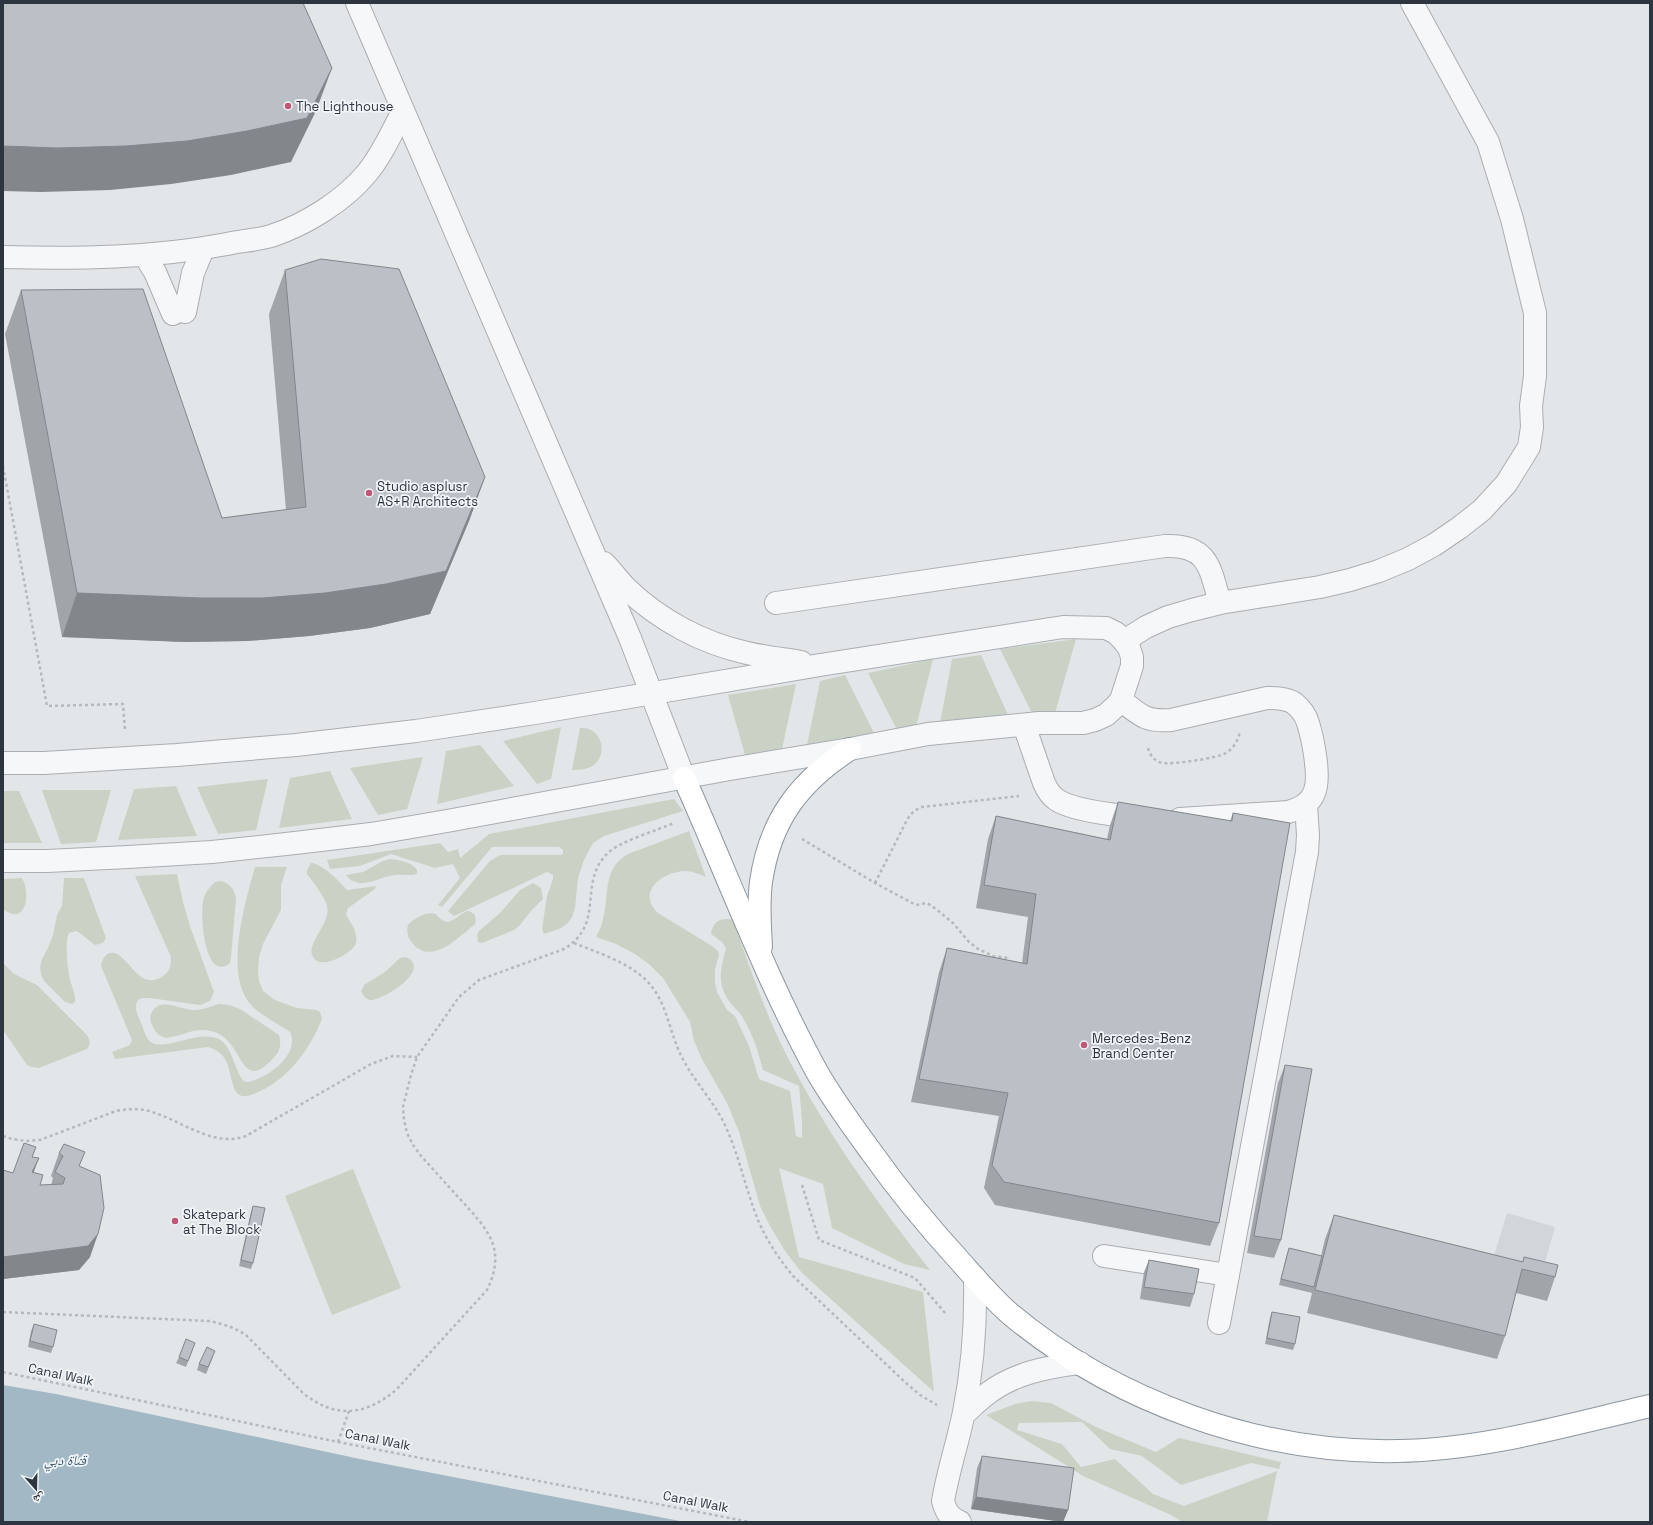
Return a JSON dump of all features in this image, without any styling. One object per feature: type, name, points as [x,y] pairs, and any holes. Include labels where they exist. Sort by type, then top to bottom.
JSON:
[{"type":"highway","points":[[761,958],[761,883],[767,850],[778,824],[794,798],[810,779],[829,763],[850,749]]},
{"type":"highway","points":[[684,778],[761,958],[790,1021],[819,1076],[888,1176],[925,1223],[975,1278],[1008,1311],[1043,1338],[1080,1363],[1119,1385],[1159,1403],[1220,1425],[1278,1440],[1318,1447],[1358,1451],[1430,1450],[1478,1444],[1650,1406]]},
{"type":"street","points":[[357,3],[592,550],[652,693],[684,778]]},
{"type":"street","points":[[1124,641],[1146,627],[1168,617],[1220,603],[1342,582],[1379,571],[1408,559],[1434,545],[1482,510],[1506,484],[1529,447],[1532,427],[1531,406],[1535,376],[1534,313],[1512,219],[1488,142],[1412,3]]},
{"type":"street","points":[[3,257],[35,258],[145,256],[203,248],[270,236],[305,222],[337,202],[367,174],[385,147],[404,111]]},
{"type":"street","points":[[145,256],[179,313],[203,248]]},
{"type":"street","points":[[776,603],[1178,545],[1191,548],[1208,563],[1220,603]]},
{"type":"street","points":[[592,550],[626,588],[669,622],[707,642],[746,653],[820,665]]},
{"type":"street","points":[[3,763],[44,763],[127,758],[296,745],[416,731],[1063,627],[1106,628],[1116,633],[1129,648],[1132,666],[1120,700],[1116,706],[1106,715],[1083,723],[1024,725],[928,734],[371,834],[295,844],[212,852],[47,861],[3,861]]},
{"type":"street","points":[[1024,725],[1044,783],[1056,800],[1065,805],[1106,813],[1161,819],[1189,819],[1288,812],[1298,810],[1314,795],[1318,783],[1308,722],[1302,711],[1294,703],[1285,699],[1267,698],[1171,720],[1160,721],[1141,716],[1120,700]]},
{"type":"street","points":[[1219,1323],[1307,852],[1308,836],[1306,804]]},
{"type":"street","points":[[1104,1256],[1228,1275]]},
{"type":"street","points":[[960,1522],[953,1519],[946,1511],[943,1501],[964,1414],[974,1346],[975,1278]]},
{"type":"street","points":[[964,1414],[988,1393],[1017,1377],[1048,1367],[1080,1363]]},
{"type":"path","points":[[3,466],[47,706],[123,704],[127,758]]},
{"type":"path","points":[[875,884],[906,820],[915,810],[922,807],[1049,792]]},
{"type":"path","points":[[3,1312],[209,1322],[222,1324],[235,1328],[246,1335],[302,1392],[313,1401],[330,1408],[349,1411],[362,1409],[375,1404],[397,1389],[487,1290],[493,1277],[495,1262],[494,1248],[489,1234],[480,1221],[421,1156],[407,1133],[403,1106],[417,1057],[459,997],[479,980],[574,943],[581,935],[586,925],[593,879],[597,869],[609,852],[618,846],[700,813]]},
{"type":"path","points":[[778,824],[875,884],[916,905],[927,903],[944,915],[968,942],[978,949],[993,956],[1009,958]]},
{"type":"path","points":[[574,943],[623,963],[635,971],[656,992],[665,1008],[678,1050],[690,1072],[714,1106],[732,1142],[758,1218],[768,1240],[780,1260],[793,1276],[920,1395],[950,1410],[964,1414]]},
{"type":"path","points":[[3,1136],[26,1142],[40,1140],[116,1111],[127,1109],[149,1111],[220,1139],[238,1139],[246,1136],[371,1064],[393,1056],[417,1057]]},
{"type":"path","points":[[802,1185],[819,1240],[915,1278],[974,1346]]},
{"type":"path","name":"Canal Walk","points":[[3,1372],[338,1442],[750,1522]]},
{"type":"path","points":[[338,1442],[349,1411]]},
{"type":"shaded area","points":[[1076,639],[1055,713],[1032,713],[1000,649]]},
{"type":"shaded area","points":[[981,655],[1008,715],[940,723],[952,659]]},
{"type":"shaded area","points":[[933,659],[916,727],[897,730],[868,673]]},
{"type":"shaded area","points":[[845,675],[874,733],[807,745],[820,681]]},
{"type":"shaded area","points":[[796,684],[782,749],[745,755],[728,695]]},
{"type":"shaded area","points":[[561,727],[551,779],[537,784],[503,741]]},
{"type":"shaded area","points":[[580,728],[589,729],[599,738],[602,750],[601,756],[594,765],[588,768],[572,770]]},
{"type":"shaded area","points":[[480,745],[514,786],[437,804],[446,751]]},
{"type":"shaded area","points":[[423,757],[407,809],[378,815],[350,768]]},
{"type":"shaded area","points":[[330,771],[352,819],[279,828],[290,778]]},
{"type":"shaded area","points":[[268,779],[256,830],[218,834],[197,787]]},
{"type":"shaded area","points":[[176,786],[197,836],[118,840],[134,789]]},
{"type":"shaded area","points":[[42,790],[111,790],[96,842],[61,844]]},
{"type":"shaded area","points":[[3,791],[19,791],[42,843],[3,843]]},
{"type":"shaded area","points":[[674,799],[683,811],[604,836],[593,843],[584,860],[578,878],[575,908],[572,917],[567,924],[559,929],[544,934],[542,929],[547,896],[553,879],[553,875],[547,872],[454,916],[448,911],[490,861],[500,855],[561,855],[563,850],[559,847],[492,847],[442,907],[438,905],[460,878],[453,864],[435,868],[391,854],[360,866],[330,869],[327,860],[440,843],[448,852],[458,849],[460,858],[489,834]]},
{"type":"shaded area","points":[[689,831],[706,877],[688,871],[676,872],[668,875],[655,884],[651,891],[650,898],[652,905],[658,913],[718,951],[719,955],[715,969],[717,992],[727,1010],[735,1016],[749,1046],[759,1079],[790,1091],[796,1136],[802,1138],[799,1086],[763,1070],[757,1048],[748,1028],[740,1013],[729,1001],[722,988],[721,969],[726,948],[722,942],[711,934],[718,921],[725,919],[733,920],[768,1015],[809,1096],[824,1122],[858,1172],[893,1222],[930,1270],[904,1264],[832,1228],[823,1184],[779,1168],[799,1257],[923,1292],[934,1392],[802,1273],[785,1251],[760,1206],[739,1132],[727,1103],[702,1059],[694,1041],[690,1022],[663,978],[650,965],[635,954],[616,944],[596,937],[601,927],[610,876],[619,860],[628,854]]},
{"type":"shaded area","points":[[390,859],[409,863],[415,867],[417,873],[414,875],[392,875],[366,883],[350,880],[346,875],[363,872],[383,861]]},
{"type":"shaded area","points":[[311,863],[321,866],[347,890],[376,886],[375,889],[348,908],[346,914],[356,933],[356,944],[345,955],[327,962],[316,961],[313,957],[312,951],[315,939],[323,926],[328,912],[324,898],[307,874],[307,870]]},
{"type":"shaded area","points":[[255,867],[287,867],[281,885],[281,910],[263,944],[259,957],[259,981],[263,991],[275,1000],[297,1008],[317,1010],[320,1012],[322,1019],[311,1042],[296,1064],[277,1081],[266,1088],[254,1094],[241,1096],[235,1091],[226,1060],[219,1052],[208,1047],[115,1059],[112,1052],[130,1045],[132,1040],[101,966],[103,959],[107,954],[116,954],[125,960],[139,975],[150,980],[156,980],[169,970],[171,957],[135,876],[177,874],[191,929],[214,992],[210,1001],[200,1005],[149,998],[138,1000],[136,1012],[147,1038],[151,1042],[157,1044],[173,1043],[201,1037],[219,1039],[228,1049],[240,1075],[246,1082],[254,1080],[272,1071],[286,1057],[291,1049],[292,1040],[290,1032],[252,1006],[243,993],[239,977],[239,939],[246,900]]},
{"type":"shaded area","points":[[22,878],[25,885],[26,900],[21,911],[17,914],[11,913],[3,909],[3,879]]},
{"type":"shaded area","points":[[64,878],[84,878],[106,938],[103,943],[95,945],[77,931],[69,933],[67,958],[70,978],[75,995],[75,1002],[72,1004],[65,1002],[44,981],[40,967],[53,935],[57,915],[62,906]]},
{"type":"shaded area","points":[[222,881],[232,888],[236,898],[230,963],[221,967],[214,964],[209,955],[205,943],[202,916],[204,897],[206,893],[215,882]]},
{"type":"shaded area","points":[[533,883],[541,888],[543,899],[520,925],[514,930],[482,943],[478,942],[477,934],[479,931],[500,913],[520,890]]},
{"type":"shaded area","points":[[467,911],[472,912],[475,915],[475,924],[454,941],[438,950],[429,952],[421,950],[412,943],[409,938],[407,933],[408,925],[421,916],[432,913],[448,922]]},
{"type":"shaded area","points":[[406,957],[413,962],[414,969],[403,984],[384,996],[376,999],[370,1000],[365,998],[361,991],[364,985],[385,972],[400,958]]},
{"type":"shaded area","points":[[3,963],[14,974],[37,985],[87,1035],[90,1042],[87,1049],[39,1068],[27,1065],[3,1030]]},
{"type":"shaded area","points":[[219,1004],[229,1005],[240,1009],[279,1035],[280,1048],[265,1067],[256,1071],[249,1069],[226,1039],[217,1033],[203,1030],[166,1038],[157,1033],[152,1025],[150,1016],[156,1007],[161,1005],[172,1005],[195,1010],[204,1009]]},
{"type":"shaded area","points":[[353,1169],[401,1288],[332,1315],[285,1196]]},
{"type":"shaded area","points":[[1507,1213],[1555,1227],[1539,1283],[1490,1269]]},
{"type":"shaded area","points":[[1032,1401],[1051,1403],[1096,1427],[1156,1452],[1179,1438],[1281,1462],[1279,1469],[1251,1463],[1181,1485],[1142,1456],[1110,1449],[1082,1422],[1019,1423],[1017,1430],[1062,1444],[1081,1467],[1115,1459],[1153,1494],[1184,1506],[1277,1471],[1267,1522],[1180,1522],[1171,1515],[1083,1476],[986,1415],[1015,1404]]},
{"type":"water","name":"قناة دبي","points":[[3,1385],[56,1394],[360,1459],[685,1522],[3,1522]]},
{"type":"building","points":[[3,3],[303,3],[332,68],[307,118],[247,131],[187,141],[126,146],[57,148],[3,146]]},
{"type":"building","points":[[321,259],[399,269],[485,477],[446,571],[386,584],[325,593],[263,598],[201,598],[77,593],[21,290],[143,289],[222,518],[306,507],[285,270]]},
{"type":"building","name":"Mercedes-Benz Brand Center","points":[[1118,802],[1232,821],[1233,813],[1290,823],[1219,1223],[1004,1182],[992,1165],[1008,1093],[919,1079],[947,948],[1027,964],[1036,894],[984,885],[996,816],[1110,840]]},
{"type":"building","points":[[1285,1065],[1312,1069],[1281,1240],[1254,1236]]},
{"type":"building","points":[[24,1143],[36,1147],[32,1157],[39,1158],[32,1172],[43,1175],[40,1185],[63,1184],[65,1178],[55,1172],[63,1156],[59,1153],[64,1144],[85,1152],[79,1166],[100,1175],[104,1208],[98,1234],[88,1246],[3,1257],[3,1170],[13,1173]]},
{"type":"building","points":[[253,1206],[265,1208],[253,1263],[241,1260]]},
{"type":"building","points":[[1334,1215],[1523,1262],[1524,1257],[1558,1265],[1555,1277],[1522,1269],[1505,1336],[1315,1290]]},
{"type":"building","points":[[1289,1248],[1322,1256],[1314,1287],[1281,1279]]},
{"type":"building","points":[[1149,1260],[1199,1269],[1194,1294],[1144,1287]]},
{"type":"building","points":[[1272,1312],[1300,1317],[1295,1344],[1267,1338]]},
{"type":"building","points":[[34,1324],[57,1330],[53,1347],[30,1341]]},
{"type":"building","points":[[186,1339],[195,1343],[188,1361],[179,1357]]},
{"type":"building","points":[[207,1347],[215,1351],[208,1367],[199,1364]]},
{"type":"building","points":[[982,1456],[1074,1468],[1068,1510],[976,1497]]},
{"type":"place","name":"The Lighthouse","points":[[288,106]]},
{"type":"place","name":"Studio asplusr AS+R Architects","points":[[369,493]]},
{"type":"place","name":"Mercedes-Benz Brand Center","points":[[1084,1045]]},
{"type":"place","name":"Skatepark at The Block","points":[[175,1221]]}]
